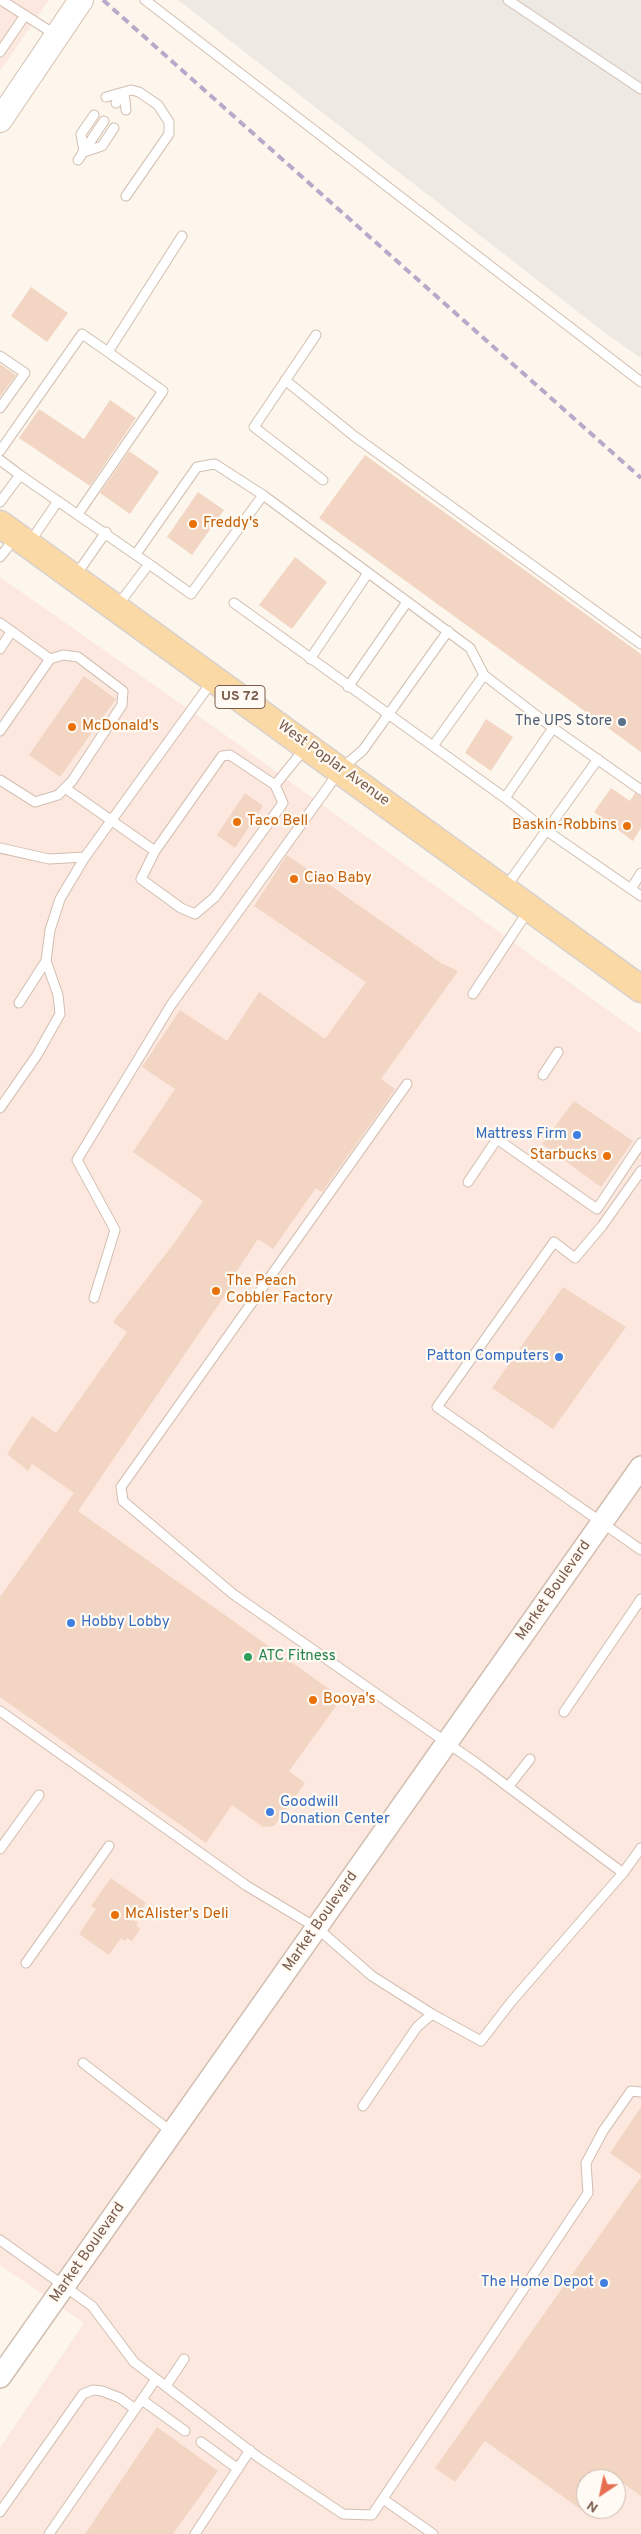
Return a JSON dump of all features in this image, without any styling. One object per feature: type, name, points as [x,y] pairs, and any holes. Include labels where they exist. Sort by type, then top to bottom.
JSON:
[{"type":"main road","points":[[0,120],[82,0]]},
{"type":"main road","name":"West Poplar Avenue","points":[[15,534],[641,988]]},
{"type":"street","name":"Market Boulevard","points":[[0,2376],[641,1467]]},
{"type":"lane","points":[[2,0],[57,36]]},
{"type":"lane","points":[[145,0],[641,382]]},
{"type":"lane","points":[[508,0],[641,89]]},
{"type":"lane","points":[[0,52],[25,15]]},
{"type":"lane","points":[[106,97],[131,90],[139,92],[158,105],[166,115],[171,128],[126,196]]},
{"type":"lane","points":[[116,103],[124,92]]},
{"type":"lane","points":[[124,92],[126,110]]},
{"type":"lane","points":[[84,152],[81,134],[94,115]]},
{"type":"lane","points":[[78,160],[104,121]]},
{"type":"lane","points":[[84,152],[102,146],[114,128]]},
{"type":"lane","points":[[108,352],[182,236]]},
{"type":"lane","points":[[0,450],[82,334],[163,390],[78,514]]},
{"type":"lane","points":[[316,335],[254,427],[323,480]]},
{"type":"lane","points":[[0,356],[24,373],[0,408]]},
{"type":"lane","points":[[285,380],[354,436],[641,644]]},
{"type":"lane","points":[[0,460],[106,532],[191,594],[263,495]]},
{"type":"lane","points":[[136,554],[197,467],[215,464],[263,495],[448,631],[470,648],[484,675],[553,728],[641,790]]},
{"type":"lane","points":[[0,502],[20,475]]},
{"type":"lane","points":[[0,557],[15,534],[58,501]]},
{"type":"lane","points":[[74,577],[106,532]]},
{"type":"lane","points":[[116,608],[149,564]]},
{"type":"lane","points":[[310,659],[368,573]]},
{"type":"lane","points":[[348,687],[407,602]]},
{"type":"lane","points":[[234,603],[348,687],[505,798],[547,831],[641,896]]},
{"type":"lane","points":[[0,623],[50,659]]},
{"type":"lane","points":[[94,1298],[115,1230],[77,1160],[171,1005],[341,770],[363,750],[448,631]]},
{"type":"lane","points":[[0,649],[11,632]]},
{"type":"lane","points":[[0,731],[50,659],[63,655],[78,657],[123,692],[122,705],[65,788],[58,795],[35,802],[0,780]]},
{"type":"lane","points":[[433,746],[484,675]]},
{"type":"lane","points":[[19,1003],[46,962],[50,930],[60,899],[85,857],[214,678]]},
{"type":"lane","points":[[505,798],[553,728]]},
{"type":"lane","points":[[275,785],[308,746]]},
{"type":"lane","points":[[230,755],[275,785],[283,803],[215,897],[195,914],[181,908],[141,879],[155,851],[222,756],[230,755]]},
{"type":"lane","points":[[504,888],[598,759]]},
{"type":"lane","points":[[65,788],[155,851]]},
{"type":"lane","points":[[0,848],[49,859],[85,857]]},
{"type":"lane","points":[[630,889],[641,873]]},
{"type":"lane","points":[[473,994],[531,908]]},
{"type":"lane","points":[[0,1108],[37,1055],[60,1014],[58,995],[46,962]]},
{"type":"lane","points":[[542,1075],[558,1052]]},
{"type":"lane","points":[[407,1084],[121,1487],[123,1501],[233,1594],[508,1787],[623,1873]]},
{"type":"lane","points":[[468,1182],[497,1138],[597,1209],[641,1143]]},
{"type":"lane","points":[[641,1171],[602,1226],[575,1258],[554,1242],[437,1407],[641,1550]]},
{"type":"lane","points":[[564,1712],[641,1600]]},
{"type":"lane","points":[[0,1711],[246,1886],[317,1928],[372,1976],[432,2014],[481,2040],[511,2002],[623,1873],[641,1848]]},
{"type":"lane","points":[[508,1787],[530,1759]]},
{"type":"lane","points":[[0,1849],[39,1795]]},
{"type":"lane","points":[[26,1963],[109,1846]]},
{"type":"lane","points":[[363,2106],[417,2027],[432,2014]]},
{"type":"lane","points":[[84,2063],[173,2133]]},
{"type":"lane","points":[[0,2240],[92,2306],[134,2362],[250,2450],[343,2514],[372,2515],[588,2193],[586,2163],[603,2131],[631,2091],[641,2092]]},
{"type":"lane","points":[[166,2386],[184,2359]]},
{"type":"lane","points":[[49,2534],[156,2379]]},
{"type":"lane","points":[[0,2512],[82,2394],[92,2390],[102,2391],[120,2398],[135,2410]]},
{"type":"lane","points":[[142,2400],[185,2431]]},
{"type":"lane","points":[[201,2442],[238,2469]]},
{"type":"lane","points":[[195,2534],[250,2450]]},
{"type":"lane","points":[[383,2499],[434,2534]]},
{"type":"shaded area","points":[[0,0],[49,0],[0,71]]},
{"type":"shaded area","points":[[178,0],[641,0],[641,358],[609,336]]},
{"type":"shaded area","points":[[0,577],[228,737],[641,1034],[641,2534],[0,2534],[0,2448],[84,2323],[0,2265]]},
{"type":"building","points":[[31,287],[68,313],[47,342],[11,316]]},
{"type":"building","points":[[0,364],[16,375],[0,397]]},
{"type":"building","points":[[110,400],[136,418],[90,486],[19,438],[39,409],[84,439]]},
{"type":"building","points":[[129,451],[159,472],[130,514],[100,493]]},
{"type":"building","points":[[365,455],[641,654],[641,752],[319,518]]},
{"type":"building","points":[[198,492],[224,510],[192,555],[167,537]]},
{"type":"building","points":[[295,557],[327,582],[292,629],[259,605]]},
{"type":"building","name":"McDonald's","points":[[84,676],[116,699],[60,777],[29,755]]},
{"type":"building","points":[[486,719],[513,737],[491,771],[465,753]]},
{"type":"building","points":[[611,788],[630,801],[635,793],[641,796],[641,828],[633,841],[594,812]]},
{"type":"building","points":[[245,793],[263,806],[235,848],[217,835]]},
{"type":"building","points":[[287,855],[441,963],[458,971],[381,1079],[395,1089],[387,1101],[322,1192],[316,1188],[273,1249],[258,1239],[231,1280],[234,1282],[78,1511],[342,1698],[289,1771],[305,1783],[274,1826],[263,1827],[232,1805],[206,1843],[0,1697],[0,1597],[74,1493],[32,1464],[28,1471],[7,1454],[32,1416],[56,1433],[127,1332],[113,1322],[175,1242],[203,1201],[133,1152],[175,1089],[142,1067],[180,1010],[227,1041],[259,992],[325,1039],[366,982],[254,906]]},
{"type":"building","name":"Mattress Firm","points":[[574,1101],[633,1141],[601,1187],[542,1144]]},
{"type":"building","name":"Patton Computers","points":[[563,1287],[626,1327],[553,1429],[492,1388]]},
{"type":"building","name":"McAlister's Deli","points":[[111,1878],[146,1903],[134,1920],[138,1923],[136,1926],[140,1929],[132,1941],[127,1938],[125,1941],[121,1938],[109,1955],[79,1934],[96,1909],[91,1906]]},
{"type":"building","points":[[641,2107],[641,2175],[610,2153]]},
{"type":"building","name":"The Home Depot","points":[[641,2177],[641,2496],[626,2485],[626,2469],[576,2469],[576,2506],[485,2441],[455,2482],[435,2468]]},
{"type":"building","points":[[157,2427],[218,2471],[173,2534],[85,2534]]},
{"type":"railway","points":[[103,0],[641,478]]},
{"type":"place","name":"Freddy's","points":[[193,524]]},
{"type":"place","name":"The UPS Store","points":[[622,722]]},
{"type":"place","name":"McDonald's","points":[[72,727]]},
{"type":"place","name":"Taco Bell","points":[[237,822]]},
{"type":"place","name":"Baskin-Robbins","points":[[627,826]]},
{"type":"place","name":"Ciao Baby","points":[[294,879]]},
{"type":"place","name":"Mattress Firm","points":[[577,1135]]},
{"type":"place","name":"Starbucks","points":[[607,1156]]},
{"type":"place","name":"The Peach Cobbler Factory","points":[[216,1291]]},
{"type":"place","name":"Patton Computers","points":[[559,1357]]},
{"type":"place","name":"Hobby Lobby","points":[[71,1623]]},
{"type":"place","name":"ATC Fitness","points":[[248,1657]]},
{"type":"place","name":"Booya's","points":[[313,1700]]},
{"type":"place","name":"Goodwill Donation Center","points":[[270,1812]]},
{"type":"place","name":"McAlister's Deli","points":[[115,1915]]},
{"type":"place","name":"The Home Depot","points":[[604,2283]]}]
